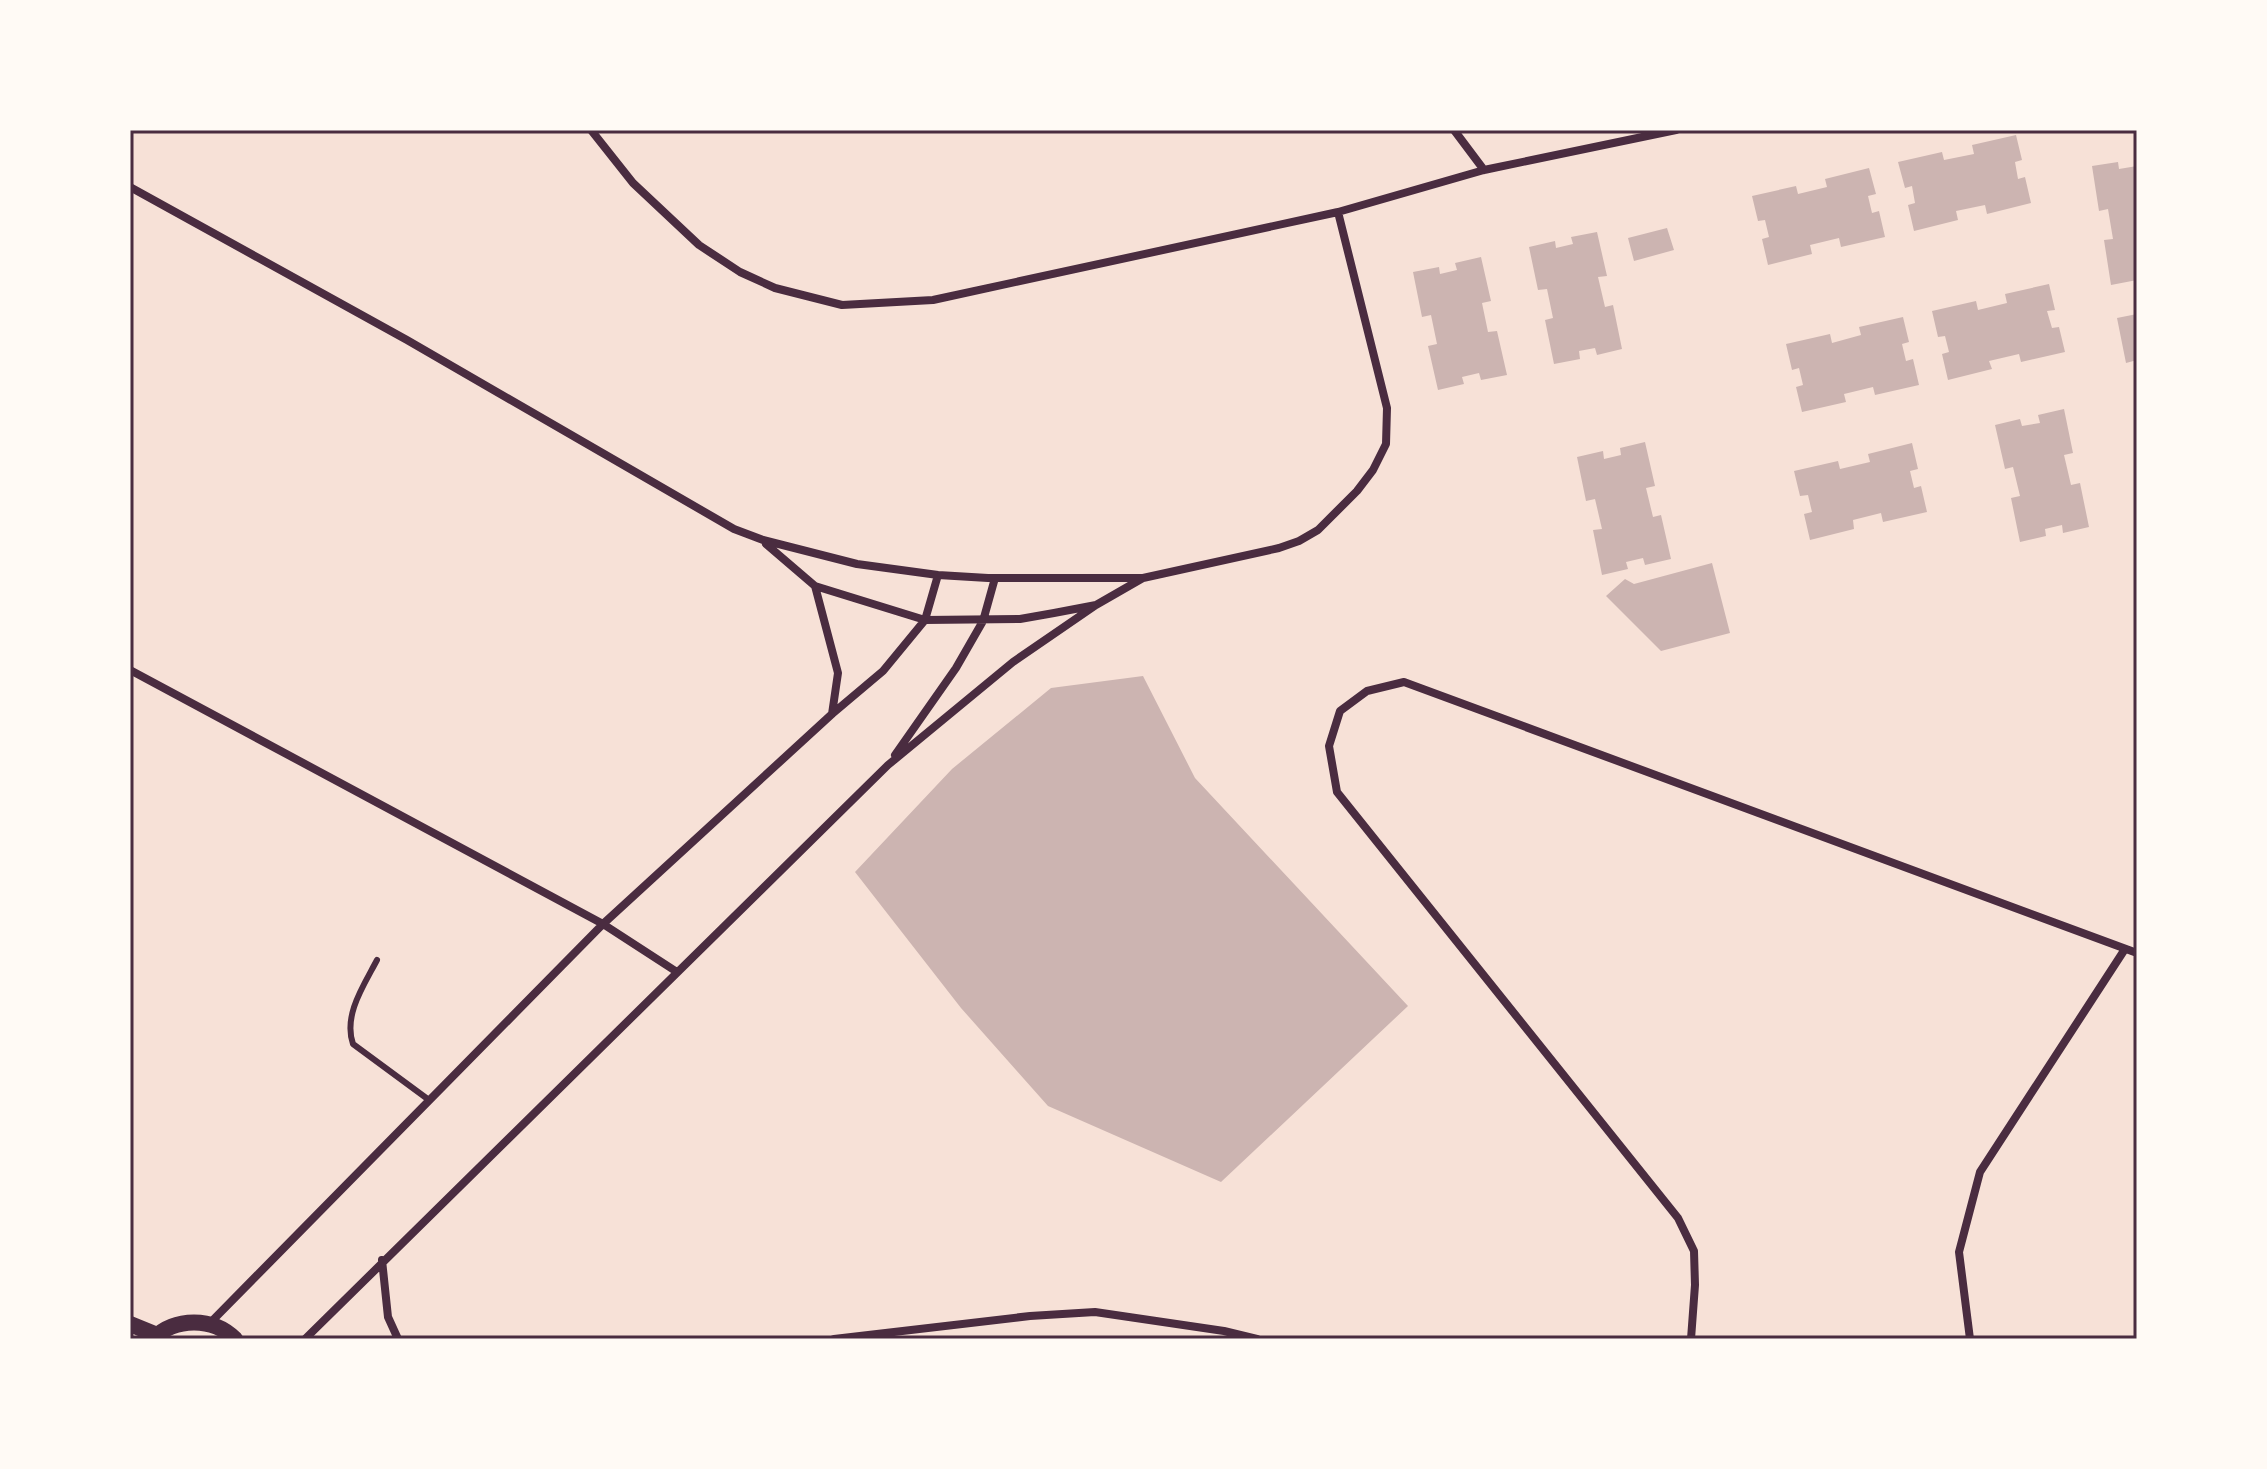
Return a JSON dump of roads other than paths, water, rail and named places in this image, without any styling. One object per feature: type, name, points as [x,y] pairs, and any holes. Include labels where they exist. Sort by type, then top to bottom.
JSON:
[{"type":"main road","points":[[130,1324],[155,1337],[173,1325],[191,1322],[209,1324],[228,1332],[235,1339]]},
{"type":"street","points":[[591,130],[633,183],[699,245],[740,272],[775,288],[842,305],[933,300],[1338,212],[1484,170],[1676,130]]},
{"type":"street","points":[[1454,130],[1484,170]]},
{"type":"street","points":[[130,187],[407,340],[734,529],[763,540],[857,564],[938,575],[995,578],[1143,578],[1299,541],[1318,530],[1357,491],[1373,470],[1386,444],[1387,408],[1338,212]]},
{"type":"street","points":[[763,540],[815,586],[925,620],[1020,619],[1096,605]]},
{"type":"street","points":[[209,1324],[603,924],[883,671],[925,620],[938,575]]},
{"type":"street","points":[[888,765],[956,668],[983,621],[995,578]]},
{"type":"street","points":[[305,1339],[888,765],[1013,662],[1096,605],[1143,578]]},
{"type":"street","points":[[815,586],[838,673],[832,714]]},
{"type":"street","points":[[130,670],[603,924],[677,972]]},
{"type":"street","points":[[1691,1339],[1694,1251],[1678,1218],[1337,792],[1329,746],[1340,711],[1367,691],[1404,682],[2137,953]]},
{"type":"street","points":[[1970,1339],[1959,1252],[1980,1172],[2125,949]]},
{"type":"street","points":[[382,1260],[388,1317],[398,1339]]},
{"type":"street","points":[[834,1339],[1030,1316],[1095,1312],[1224,1331],[1257,1339]]},
{"type":"lane","points":[[377,960],[355,1002],[349,1032],[353,1044],[429,1100]]}]
